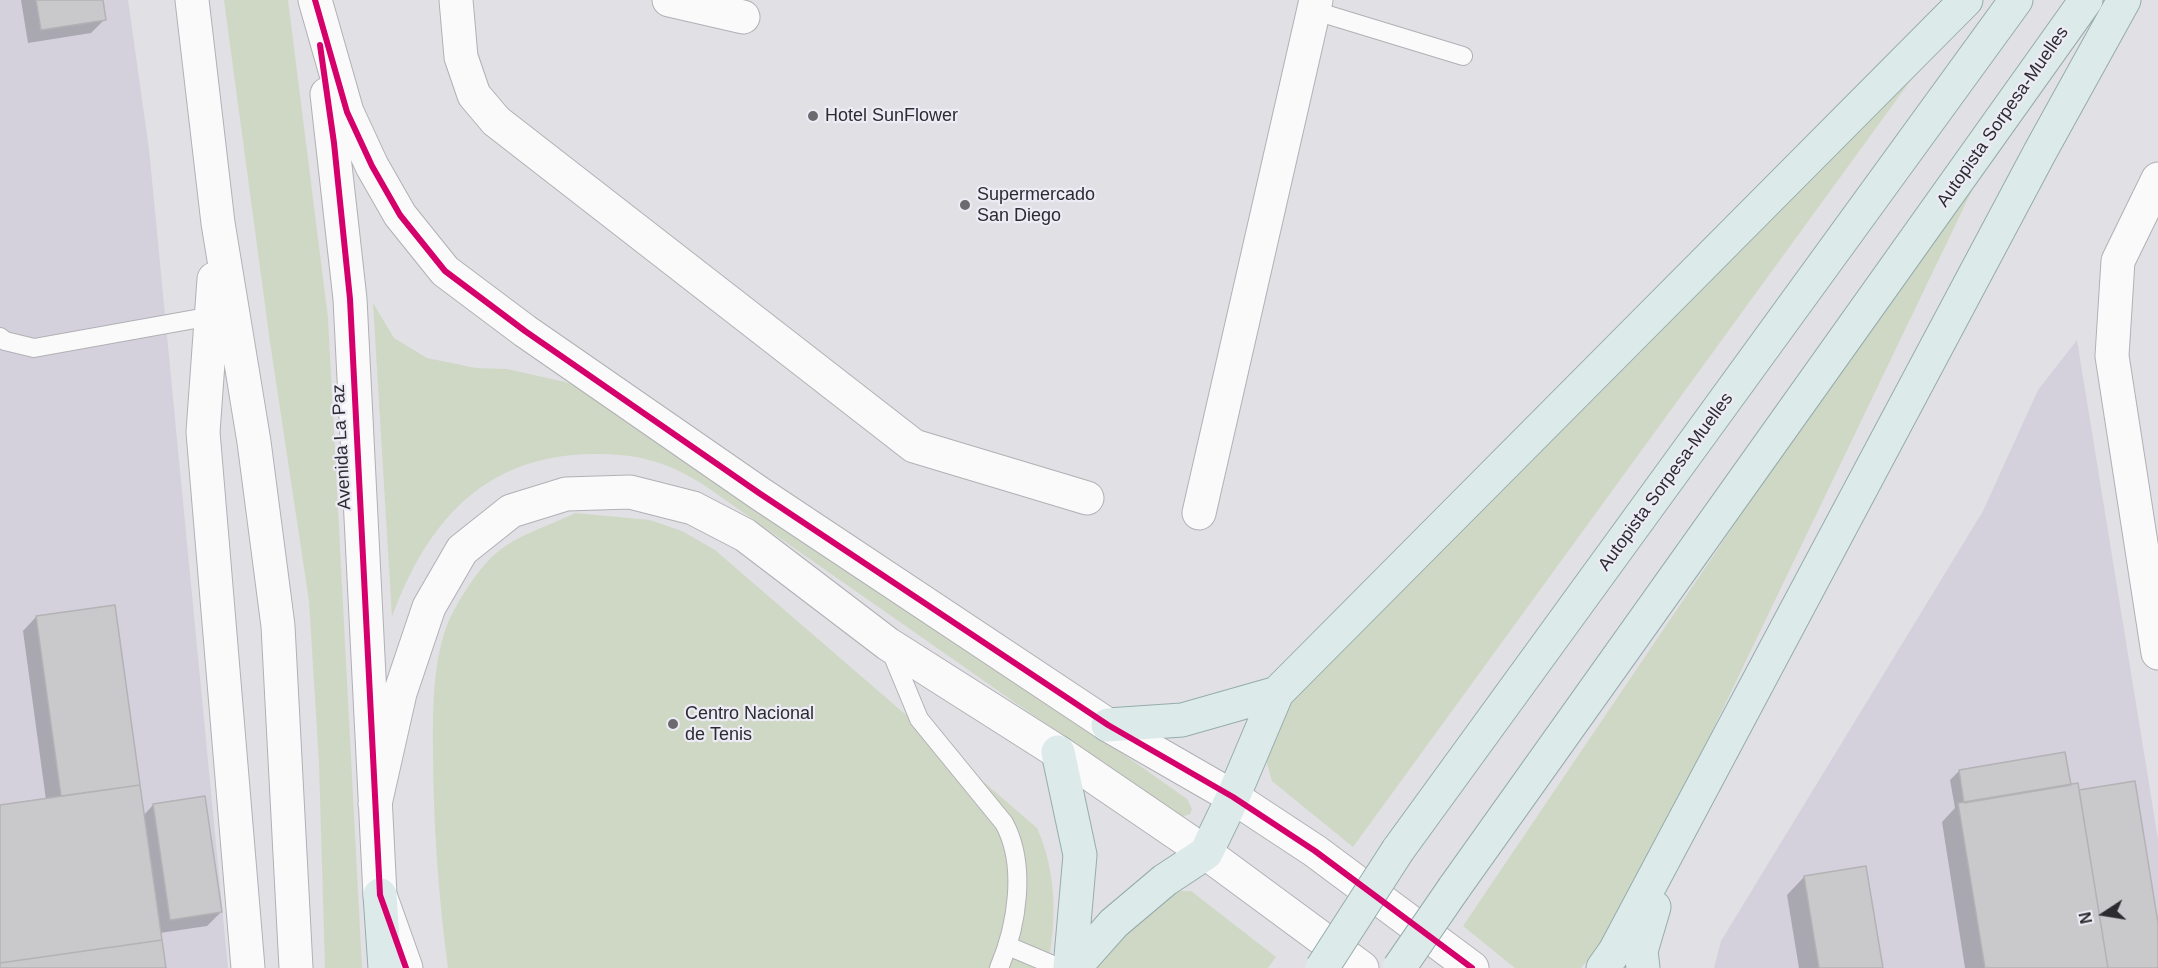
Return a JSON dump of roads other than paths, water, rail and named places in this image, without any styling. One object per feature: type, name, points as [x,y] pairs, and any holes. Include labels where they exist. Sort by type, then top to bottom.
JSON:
[{"type":"main road","points":[[1072,968],[1114,924],[1165,880],[1206,853],[1233,797],[1277,693],[1966,0]]},
{"type":"main road","name":"Autopista Sorpesa-Muelles","points":[[1322,968],[1398,850],[2016,0]]},
{"type":"main road","name":"Autopista Sorpesa-Muelles","points":[[1399,968],[2086,0]]},
{"type":"main road","points":[[1603,968],[1615,951],[2034,163],[2124,0]]},
{"type":"main road","points":[[1108,725],[1182,720],[1277,693]]},
{"type":"main road","points":[[1058,752],[1080,855],[1072,968]]},
{"type":"main road","points":[[1643,968],[1641,951],[1672,845]]},
{"type":"main road","points":[[380,895],[385,968]]},
{"type":"street","points":[[192,0],[218,223],[255,442],[278,626],[296,968]]},
{"type":"street","points":[[314,0],[347,112],[372,166],[400,215],[445,271],[525,331],[624,400],[1108,725],[1233,797],[1315,851],[1472,968]]},
{"type":"street","name":"Avenida La Paz","points":[[314,0],[334,143],[350,299],[380,895],[406,968]]},
{"type":"street","points":[[456,0],[461,57],[474,95],[505,128],[914,446],[1087,498]]},
{"type":"street","points":[[669,0],[743,17]]},
{"type":"street","points":[[1199,513],[1314,5]]},
{"type":"street","points":[[2158,179],[2118,261],[2112,356],[2158,653]]},
{"type":"street","points":[[218,223],[203,432],[248,968]]},
{"type":"street","points":[[375,804],[400,693],[429,607],[462,550],[511,511],[566,494],[630,492],[693,508],[745,535],[888,644],[1058,752],[1206,853],[1362,968]]},
{"type":"lane","points":[[1314,5],[1463,56]]},
{"type":"lane","points":[[0,337],[34,348],[212,316]]},
{"type":"lane","points":[[888,644],[919,719],[1004,824],[1013,840],[1017,877],[1008,946],[999,968]]},
{"type":"lane","points":[[1008,946],[1060,968]]},
{"type":"place","name":"Hotel SunFlower","points":[[813,116]]},
{"type":"place","name":"Supermercado San Diego","points":[[965,205]]},
{"type":"place","name":"Centro Nacional de Tenis","points":[[673,724]]}]
